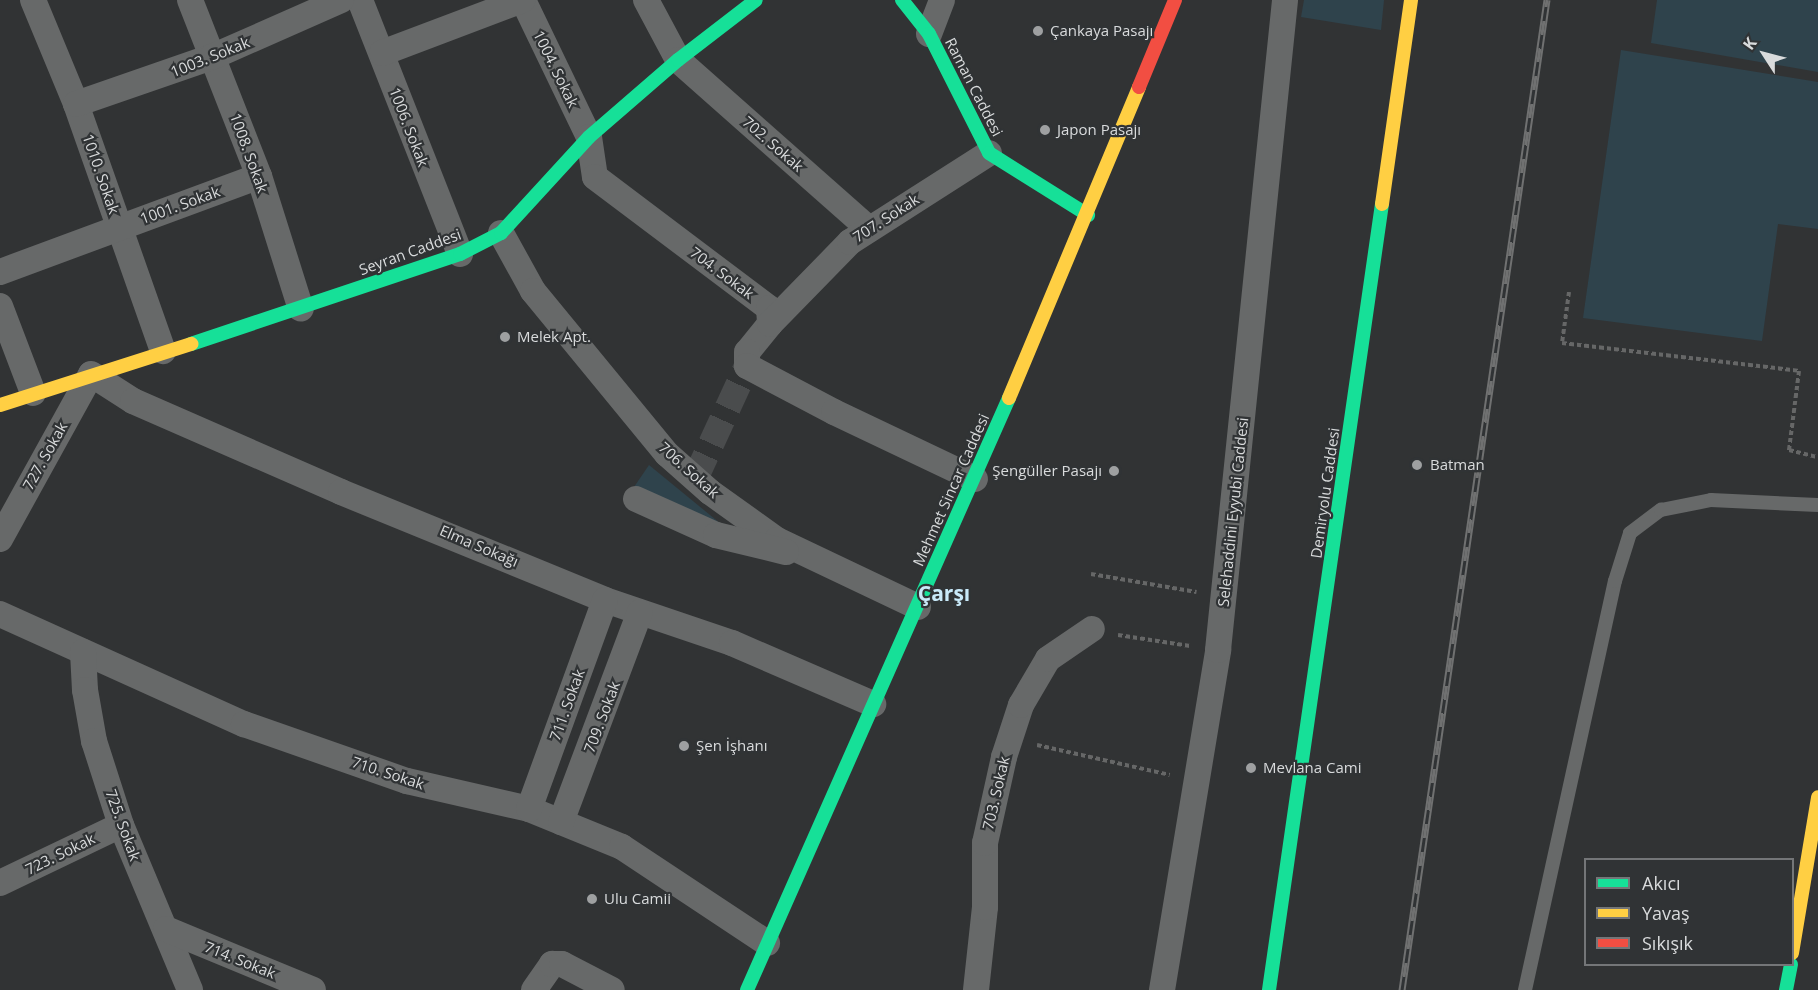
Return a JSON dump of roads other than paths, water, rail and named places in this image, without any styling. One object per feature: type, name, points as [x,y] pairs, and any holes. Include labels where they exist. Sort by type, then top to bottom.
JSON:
[{"type":"street","name":"1010. Sokak","points":[[33,0],[76,104],[163,351]]},
{"type":"street","name":"1008. Sokak","points":[[190,0],[259,176],[302,309]]},
{"type":"street","name":"1003. Sokak","points":[[76,104],[213,57],[341,0]]},
{"type":"street","name":"1006. Sokak","points":[[360,0],[460,254]]},
{"type":"street","points":[[382,53],[522,0]]},
{"type":"street","name":"1004. Sokak","points":[[522,0],[590,137]]},
{"type":"street","points":[[646,0],[678,60]]},
{"type":"street","name":"Seyran Caddesi","points":[[0,405],[163,351],[302,309],[460,254],[501,233],[590,137],[678,60],[756,0]]},
{"type":"street","name":"Raman Caddesi","points":[[902,0],[929,34],[989,153],[1049,194],[1088,215]]},
{"type":"street","points":[[929,34],[942,0]]},
{"type":"street","name":"Mehmet Sincar Caddesi","points":[[747,990],[975,479],[1088,215],[1175,0]]},
{"type":"street","name":"Selehaddini Eyyubi Caddesi","points":[[1162,990],[1218,650],[1284,30],[1285,0]]},
{"type":"street","name":"Demiryolu Caddesi","points":[[1269,990],[1411,0]]},
{"type":"street","name":"702. Sokak","points":[[678,60],[868,228]]},
{"type":"street","name":"704. Sokak","points":[[590,137],[595,177],[768,308],[770,324]]},
{"type":"street","name":"707. Sokak","points":[[770,324],[850,242],[868,228],[989,153]]},
{"type":"street","name":"1001. Sokak","points":[[0,272],[259,176]]},
{"type":"street","name":"706. Sokak","points":[[501,233],[533,291],[667,454],[710,492],[777,540],[918,607]]},
{"type":"street","points":[[0,306],[33,393]]},
{"type":"street","points":[[770,324],[747,352],[747,366],[834,412],[975,479]]},
{"type":"street","name":"727. Sokak","points":[[0,539],[91,374]]},
{"type":"street","name":"Elma Sokağı","points":[[91,374],[144,405],[341,492],[605,600],[732,643],[873,704]]},
{"type":"street","points":[[636,499],[716,535],[813,557]]},
{"type":"street","name":"711. Sokak","points":[[529,809],[605,600]]},
{"type":"street","name":"709. Sokak","points":[[561,822],[640,612]]},
{"type":"street","name":"710. Sokak","points":[[0,614],[244,724],[407,781],[529,809],[622,847],[767,943]]},
{"type":"street","name":"703. Sokak","points":[[976,990],[985,907],[985,843],[1009,742],[1021,705],[1048,658],[1092,629]]},
{"type":"street","name":"725. Sokak","points":[[83,652],[84,690],[94,741],[121,825],[190,990]]},
{"type":"street","points":[[1794,941],[1818,797]]},
{"type":"street","name":"723. Sokak","points":[[0,884],[121,825]]},
{"type":"street","name":"714. Sokak","points":[[166,929],[313,990]]},
{"type":"street","points":[[534,990],[552,964],[562,964],[612,990]]},
{"type":"street","points":[[1786,990],[1791,966]]},
{"type":"lane","points":[[1525,990],[1615,581],[1630,533],[1661,510],[1711,500],[1818,505]]},
{"type":"tunnel","points":[[695,479],[747,366]]},
{"type":"railway","points":[[1402,990],[1547,0]]},
{"type":"place","name":"Çankaya Pasajı","points":[[1038,31]]},
{"type":"place","name":"Japon Pasajı","points":[[1045,130]]},
{"type":"place","name":"Melek Apt.","points":[[505,337]]},
{"type":"place","name":"Batman","points":[[1417,465]]},
{"type":"place","name":"Şengüller Pasajı","points":[[1114,471]]},
{"type":"place","name":"Şen İşhanı","points":[[684,746]]},
{"type":"place","name":"Mevlana Cami","points":[[1251,768]]},
{"type":"place","name":"Ulu Camii","points":[[592,899]]},
{"type":"district","name":"Çarşı","points":[[944,593]]}]
